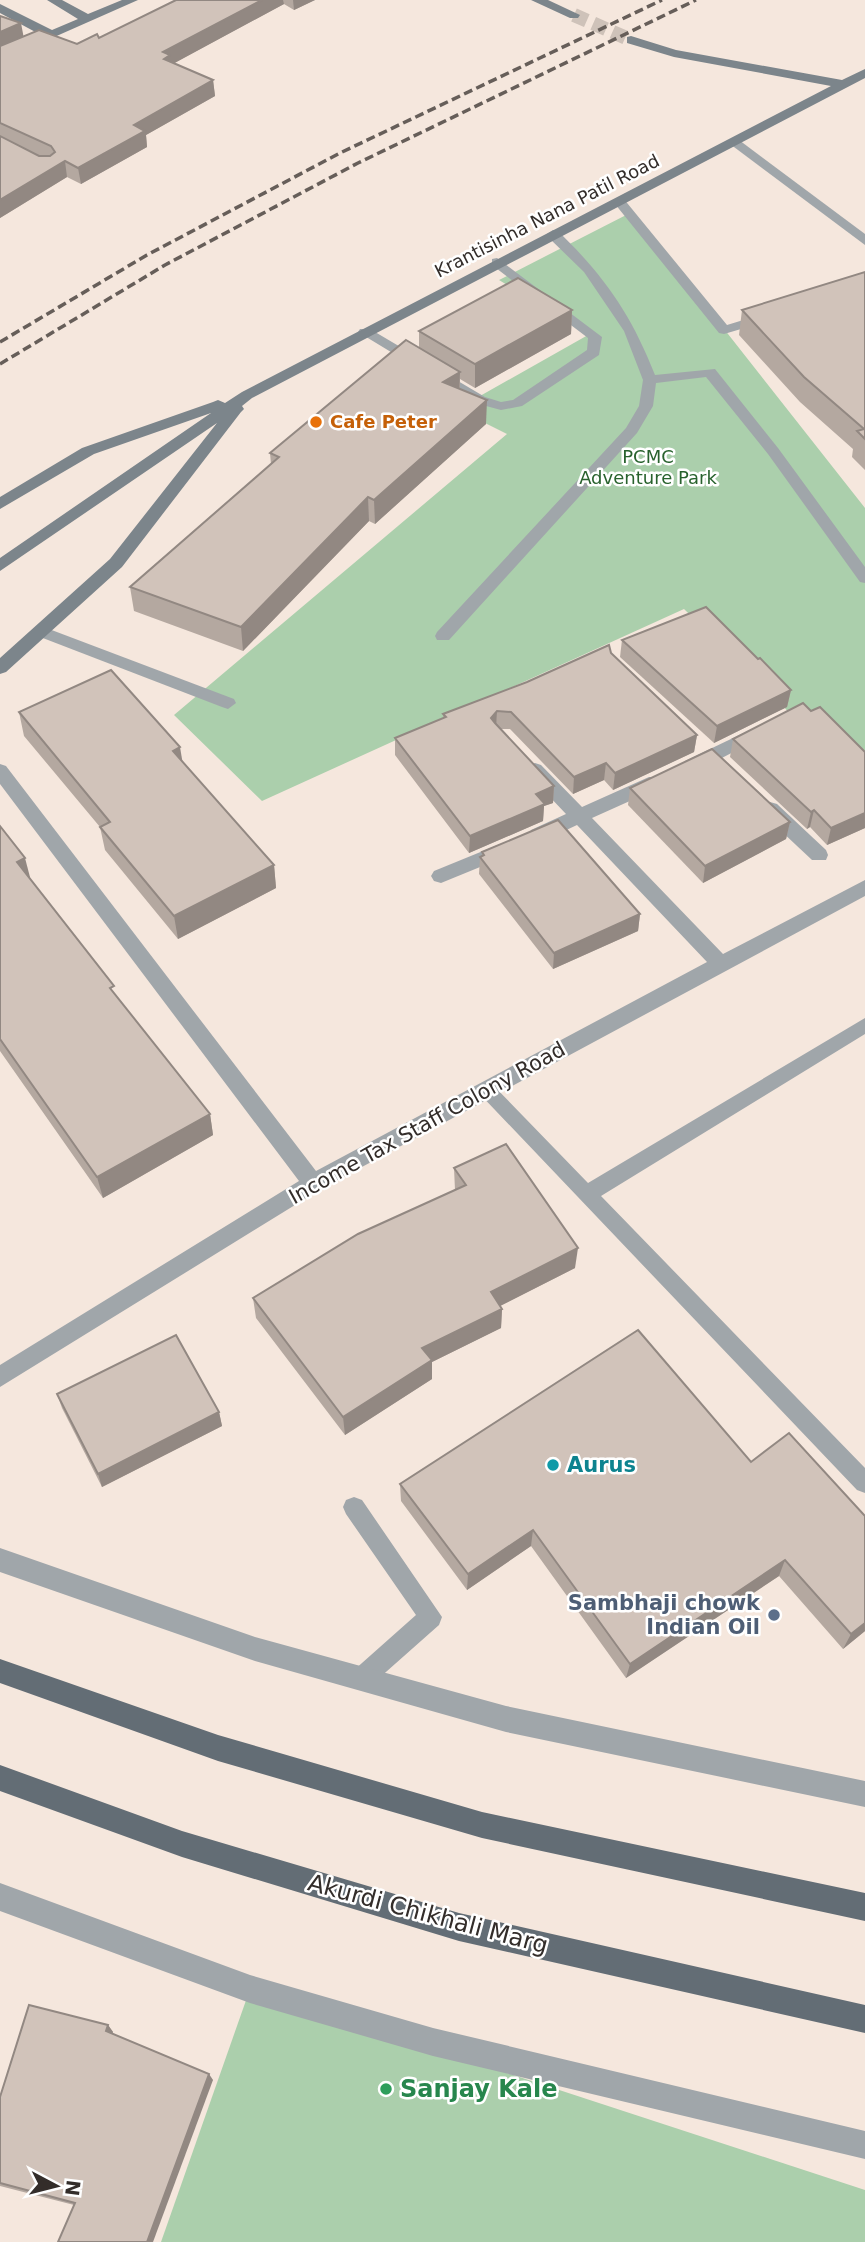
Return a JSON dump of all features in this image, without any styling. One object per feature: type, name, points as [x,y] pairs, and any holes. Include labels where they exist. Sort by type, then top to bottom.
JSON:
[{"type":"main road","points":[[0,57],[132,0]]},
{"type":"main road","points":[[537,0],[574,15]]},
{"type":"main road","points":[[56,1],[86,18]]},
{"type":"main road","points":[[0,8],[50,34]]},
{"type":"main road","points":[[631,40],[674,53],[844,84]]},
{"type":"main road","name":"Krantisinha Nana Patil Road","points":[[247,395],[497,262],[865,73]]},
{"type":"main road","points":[[0,504],[88,451],[247,395]]},
{"type":"main road","points":[[0,566],[247,395]]},
{"type":"main road","points":[[0,668],[116,563],[247,395]]},
{"type":"main road","points":[[0,1671],[218,1748],[482,1825],[865,1907]]},
{"type":"main road","name":"Akurdi Chikhali Marg","points":[[0,1778],[182,1844],[459,1927],[865,2019]]},
{"type":"street","points":[[735,141],[865,240]]},
{"type":"street","points":[[441,876],[718,760],[769,726]]},
{"type":"street","points":[[694,737],[718,760]]},
{"type":"street","points":[[520,753],[721,964]]},
{"type":"street","points":[[0,771],[313,1183]]},
{"type":"street","points":[[761,801],[819,855]]},
{"type":"street","name":"Income Tax Staff Colony Road","points":[[0,1377],[313,1183],[865,887]]},
{"type":"street","points":[[0,1560],[255,1649],[506,1720],[865,1794]]},
{"type":"street","points":[[0,1898],[250,1989],[420,2039],[865,2145]]},
{"type":"lane","points":[[619,201],[724,330],[775,315]]},
{"type":"lane","points":[[443,636],[632,430],[646,406],[650,380],[631,331],[589,270],[554,234]]},
{"type":"lane","points":[[365,332],[480,400],[501,405],[517,403],[594,352],[595,337],[497,262]]},
{"type":"lane","points":[[650,380],[710,372],[773,451],[865,578]]},
{"type":"lane","points":[[41,631],[228,703]]},
{"type":"lane","points":[[587,1194],[865,1025]]},
{"type":"lane","points":[[486,1090],[865,1483]]},
{"type":"lane","points":[[354,1507],[431,1617],[361,1679]]},
{"type":"green space","name":"PCMC Adventure Park","points":[[632,212],[865,508],[865,787],[684,609],[262,801],[174,715],[507,434],[457,409],[588,335],[499,280]]},
{"type":"green space","name":"Sanjay Kale","points":[[250,1989],[865,2190],[865,2242],[161,2242]]},
{"type":"building","points":[[176,0],[262,0],[163,52],[170,55],[164,59],[213,80],[134,125],[145,131],[78,168],[65,161],[0,200],[0,136],[39,156],[50,156],[55,152],[51,146],[0,123],[0,46],[39,30],[77,44],[97,34],[99,38]]},
{"type":"building","points":[[0,16],[21,23],[0,32]]},
{"type":"building","points":[[865,272],[865,439],[857,431],[864,429],[804,377],[742,310]]},
{"type":"building","points":[[518,278],[572,310],[475,364],[419,331]]},
{"type":"building","points":[[406,340],[460,372],[443,382],[487,400],[374,500],[368,497],[241,627],[130,587],[279,457],[270,453]]},
{"type":"building","points":[[706,607],[791,690],[717,726],[622,640]]},
{"type":"building","points":[[609,645],[611,653],[697,735],[615,773],[606,763],[574,777],[511,712],[497,711],[491,718],[554,786],[536,794],[545,804],[470,836],[395,738],[446,717],[443,714],[527,682]]},
{"type":"building","points":[[111,670],[180,747],[173,751],[274,865],[174,916],[100,827],[110,822],[19,712]]},
{"type":"building","points":[[803,703],[811,711],[820,707],[865,752],[865,813],[831,828],[733,739]]},
{"type":"building","points":[[712,749],[790,822],[705,866],[630,788]]},
{"type":"building","points":[[558,820],[640,914],[554,953],[480,857],[484,855],[482,852]]},
{"type":"building","points":[[0,826],[25,858],[17,862],[114,986],[110,988],[210,1114],[97,1177],[0,1039]]},
{"type":"building","points":[[506,1144],[578,1248],[491,1292],[502,1309],[422,1348],[432,1360],[343,1417],[253,1298],[358,1234],[466,1185],[454,1168]]},
{"type":"building","points":[[638,1330],[751,1462],[789,1433],[865,1516],[865,1623],[851,1634],[785,1560],[630,1664],[533,1530],[468,1574],[400,1484]]},
{"type":"building","points":[[176,1335],[219,1412],[98,1474],[57,1394]]},
{"type":"building","points":[[29,2005],[108,2025],[106,2031],[209,2074],[147,2242],[58,2242],[75,2203],[0,2183],[0,2097]]},
{"type":"tunnel","points":[[574,15],[631,40]]},
{"type":"railway","points":[[0,342],[147,255],[340,153],[662,0]]},
{"type":"railway","points":[[0,364],[165,265],[358,163],[696,0]]},
{"type":"place","name":"Cafe Peter","points":[[316,422]]},
{"type":"place","name":"Aurus","points":[[553,1465]]},
{"type":"place","name":"Sambhaji chowk Indian Oil","points":[[774,1615]]},
{"type":"place","name":"Sanjay Kale","points":[[386,2089]]}]
